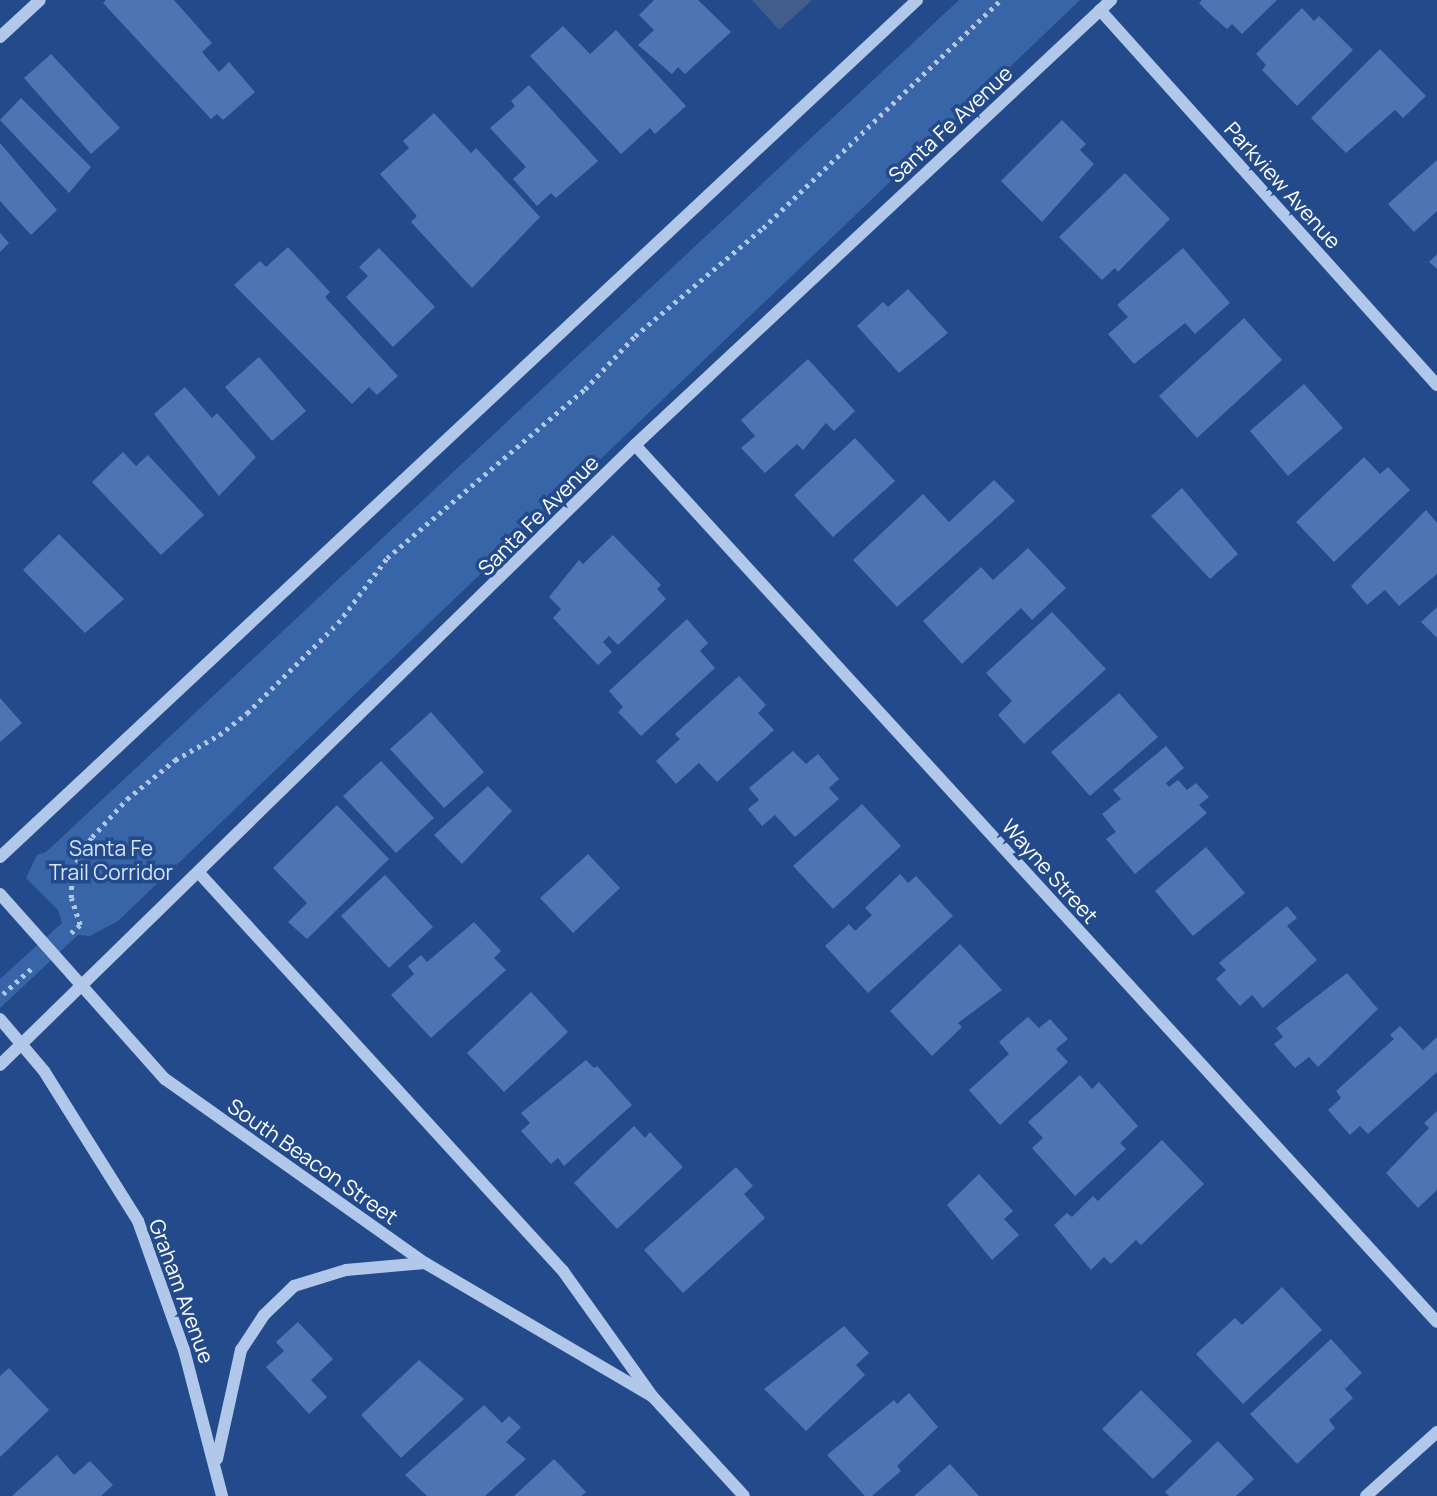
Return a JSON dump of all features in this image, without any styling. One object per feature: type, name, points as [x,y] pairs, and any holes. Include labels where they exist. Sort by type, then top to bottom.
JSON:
[{"type":"street","points":[[0,37],[40,0]]},
{"type":"street","points":[[0,857],[917,0]]},
{"type":"street","name":"Santa Fe Avenue","points":[[0,1065],[200,874],[635,445],[1111,0]]},
{"type":"street","name":"Parkview Avenue","points":[[1100,10],[1437,385]]},
{"type":"street","name":"Wayne Street","points":[[635,445],[1437,1322]]},
{"type":"street","name":"South Beacon Street","points":[[200,874],[564,1271],[653,1397],[744,1496]]},
{"type":"street","name":"South Beacon Street","points":[[0,894],[165,1079],[425,1263],[653,1397]]},
{"type":"street","points":[[0,1018],[23,1044]]},
{"type":"street","name":"Graham Avenue","points":[[23,1044],[138,1221],[176,1323],[217,1462],[222,1496]]},
{"type":"street","points":[[217,1462],[242,1350],[279,1300],[294,1286],[346,1270],[425,1263]]},
{"type":"street","points":[[1366,1496],[1437,1432]]},
{"type":"path","points":[[80,925],[71,898],[72,870],[92,837],[127,799],[175,760],[219,735],[247,713],[338,623],[387,558],[585,389],[635,336],[752,237],[1001,0]]},
{"type":"green space","name":"Santa Fe Trail Corridor","points":[[959,0],[1080,0],[118,921],[90,936],[78,935],[0,1008],[0,979],[62,923],[58,910],[26,878],[37,855],[46,852]]},
{"type":"shaded area","points":[[752,0],[812,0],[779,30]]},
{"type":"building","points":[[106,0],[174,0],[212,43],[202,52],[219,72],[229,62],[255,92],[223,120],[217,114],[211,119],[103,3]]},
{"type":"building","points":[[654,0],[698,0],[731,32],[685,74],[678,67],[672,74],[638,45],[654,30],[639,15]]},
{"type":"building","points":[[1202,0],[1277,0],[1242,34],[1232,24],[1227,29],[1199,3]]},
{"type":"building","points":[[1302,8],[1314,21],[1319,16],[1353,50],[1297,106],[1262,70],[1266,65],[1256,54]]},
{"type":"building","points":[[563,26],[590,54],[616,30],[686,106],[655,134],[650,128],[621,154],[530,56]]},
{"type":"building","points":[[1380,49],[1426,96],[1403,118],[1395,110],[1346,153],[1311,118]]},
{"type":"building","points":[[51,54],[120,128],[91,154],[24,78]]},
{"type":"building","points":[[529,85],[598,161],[556,198],[551,193],[537,206],[513,179],[526,167],[490,128],[515,106],[511,101]]},
{"type":"building","points":[[21,98],[91,167],[69,193],[0,120]]},
{"type":"building","points":[[434,113],[471,153],[476,148],[540,217],[472,288],[411,222],[417,216],[380,174],[409,148],[403,141]]},
{"type":"building","points":[[1062,120],[1086,144],[1080,150],[1094,164],[1042,222],[1001,181]]},
{"type":"building","points":[[0,143],[57,210],[31,235],[0,201]]},
{"type":"building","points":[[1437,160],[1437,211],[1414,232],[1388,204]]},
{"type":"building","points":[[1125,173],[1170,219],[1118,272],[1115,268],[1102,280],[1059,237]]},
{"type":"building","points":[[0,233],[9,243],[0,252]]},
{"type":"building","points":[[288,247],[330,292],[325,297],[398,376],[377,395],[369,387],[352,404],[234,285],[260,261],[266,267]]},
{"type":"building","points":[[379,248],[435,307],[393,347],[346,297],[368,276],[359,267]]},
{"type":"building","points":[[1183,248],[1230,303],[1195,334],[1185,323],[1134,364],[1108,334],[1128,317],[1117,305]]},
{"type":"building","points":[[1437,254],[1437,269],[1429,262]]},
{"type":"building","points":[[908,289],[948,333],[899,373],[857,326],[883,302],[888,307]]},
{"type":"building","points":[[1244,318],[1282,360],[1197,438],[1159,396]]},
{"type":"building","points":[[259,357],[306,411],[272,441],[225,387]]},
{"type":"building","points":[[808,359],[855,411],[834,431],[826,423],[803,450],[797,444],[765,473],[741,448],[755,436],[741,420]]},
{"type":"building","points":[[1304,384],[1343,428],[1288,476],[1250,431]]},
{"type":"building","points":[[185,387],[212,418],[217,413],[256,457],[219,496],[154,414]]},
{"type":"building","points":[[855,438],[895,481],[833,537],[794,495]]},
{"type":"building","points":[[123,452],[136,466],[148,455],[204,515],[161,555],[92,482]]},
{"type":"building","points":[[1364,457],[1380,474],[1388,467],[1410,490],[1334,562],[1296,522]]},
{"type":"building","points":[[994,480],[1015,501],[897,607],[853,560],[923,494],[949,522]]},
{"type":"building","points":[[1182,488],[1238,554],[1210,579],[1151,516]]},
{"type":"building","points":[[1426,510],[1437,523],[1437,574],[1399,606],[1385,590],[1367,605],[1351,586]]},
{"type":"building","points":[[59,534],[124,599],[85,633],[23,570]]},
{"type":"building","points":[[613,535],[661,585],[657,589],[666,599],[618,645],[609,636],[603,642],[612,652],[598,665],[553,618],[561,609],[549,597],[579,560],[583,564]]},
{"type":"building","points":[[1028,548],[1066,588],[1032,620],[1021,608],[962,664],[923,621],[981,567],[993,580]]},
{"type":"building","points":[[1437,607],[1437,638],[1421,622]]},
{"type":"building","points":[[1052,612],[1106,669],[1024,744],[998,715],[1012,701],[986,673]]},
{"type":"building","points":[[687,619],[708,643],[700,651],[715,668],[641,736],[618,712],[623,707],[609,691]]},
{"type":"building","points":[[739,676],[766,705],[758,713],[774,730],[717,782],[699,763],[676,784],[656,761],[680,739],[675,734]]},
{"type":"building","points":[[1119,693],[1158,737],[1090,796],[1051,752]]},
{"type":"building","points":[[0,698],[22,723],[0,742]]},
{"type":"building","points":[[431,712],[484,772],[444,808],[390,749]]},
{"type":"building","points":[[1166,746],[1184,768],[1166,783],[1169,787],[1178,780],[1187,790],[1196,783],[1209,797],[1199,805],[1207,813],[1135,874],[1106,839],[1116,832],[1102,814],[1121,799],[1113,790]]},
{"type":"building","points":[[793,751],[806,764],[818,754],[839,779],[829,788],[839,799],[795,837],[775,815],[762,826],[748,809],[759,800],[749,788]]},
{"type":"building","points":[[381,761],[434,818],[396,853],[343,796]]},
{"type":"building","points":[[488,786],[512,811],[462,864],[434,835]]},
{"type":"building","points":[[862,804],[901,846],[833,909],[793,866]]},
{"type":"building","points":[[337,805],[389,859],[307,939],[288,922],[307,903],[273,868]]},
{"type":"building","points":[[1206,847],[1245,893],[1193,936],[1155,891]]},
{"type":"building","points":[[588,854],[620,888],[573,933],[540,898]]},
{"type":"building","points":[[900,874],[908,883],[916,876],[953,916],[868,993],[825,946],[849,924],[855,931],[872,915],[865,908]]},
{"type":"building","points":[[385,875],[433,927],[389,968],[341,916]]},
{"type":"building","points":[[1287,906],[1297,918],[1287,926],[1317,960],[1263,1008],[1252,995],[1240,1006],[1216,979],[1226,970],[1219,963]]},
{"type":"building","points":[[474,922],[501,951],[494,958],[506,970],[431,1038],[391,995],[414,974],[408,966],[421,955],[427,962]]},
{"type":"building","points":[[960,944],[1002,990],[958,1023],[962,1027],[932,1056],[890,1011]]},
{"type":"building","points":[[1347,973],[1378,1009],[1318,1067],[1309,1057],[1295,1068],[1274,1044],[1283,1037],[1276,1028]]},
{"type":"building","points":[[531,992],[568,1032],[504,1092],[467,1053]]},
{"type":"building","points":[[1028,1017],[1039,1028],[1050,1019],[1068,1039],[1056,1049],[1068,1062],[1000,1125],[969,1090],[1009,1054],[999,1042]]},
{"type":"building","points":[[1400,1026],[1423,1050],[1437,1037],[1437,1072],[1368,1134],[1360,1126],[1350,1135],[1328,1110],[1341,1098],[1336,1091],[1394,1039],[1390,1035]]},
{"type":"building","points":[[586,1060],[594,1068],[597,1066],[632,1105],[564,1166],[558,1158],[551,1164],[521,1131],[530,1123],[521,1113]]},
{"type":"building","points":[[1080,1075],[1092,1089],[1099,1082],[1138,1126],[1120,1143],[1126,1149],[1075,1196],[1032,1148],[1043,1138],[1028,1122]]},
{"type":"building","points":[[1437,1111],[1437,1190],[1418,1208],[1386,1173],[1429,1128],[1424,1123]]},
{"type":"building","points":[[634,1126],[645,1138],[650,1132],[683,1167],[617,1229],[574,1183]]},
{"type":"building","points":[[1162,1140],[1204,1184],[1141,1245],[1136,1240],[1111,1264],[1104,1257],[1091,1270],[1054,1225],[1067,1213],[1072,1217],[1093,1196],[1098,1201]]},
{"type":"building","points":[[736,1167],[753,1186],[744,1194],[765,1218],[683,1293],[644,1250]]},
{"type":"building","points":[[979,1174],[1013,1211],[1004,1219],[1019,1235],[992,1260],[947,1205]]},
{"type":"building","points":[[1282,1287],[1322,1330],[1243,1404],[1196,1354],[1235,1318],[1242,1325]]},
{"type":"building","points":[[298,1322],[333,1359],[311,1380],[327,1397],[309,1414],[266,1367],[284,1351],[276,1342]]},
{"type":"building","points":[[844,1326],[869,1353],[856,1365],[865,1375],[806,1431],[764,1389]]},
{"type":"building","points":[[1331,1339],[1362,1373],[1345,1389],[1353,1398],[1329,1420],[1335,1428],[1297,1464],[1250,1414]]},
{"type":"building","points":[[419,1360],[464,1399],[401,1458],[361,1415]]},
{"type":"building","points":[[9,1368],[49,1410],[0,1457],[0,1376]]},
{"type":"building","points":[[1141,1390],[1192,1441],[1153,1479],[1102,1429]]},
{"type":"building","points":[[909,1393],[938,1427],[897,1466],[901,1471],[872,1496],[865,1496],[827,1455],[894,1400],[897,1404]]},
{"type":"building","points":[[484,1405],[502,1423],[509,1416],[521,1427],[506,1442],[526,1459],[485,1496],[427,1496],[405,1475]]},
{"type":"building","points":[[1218,1441],[1254,1479],[1236,1496],[1169,1496],[1165,1492]]},
{"type":"building","points":[[57,1455],[74,1475],[90,1461],[113,1485],[101,1496],[12,1496]]},
{"type":"building","points":[[554,1459],[586,1492],[581,1496],[514,1496]]},
{"type":"building","points":[[950,1464],[979,1496],[914,1496]]}]
